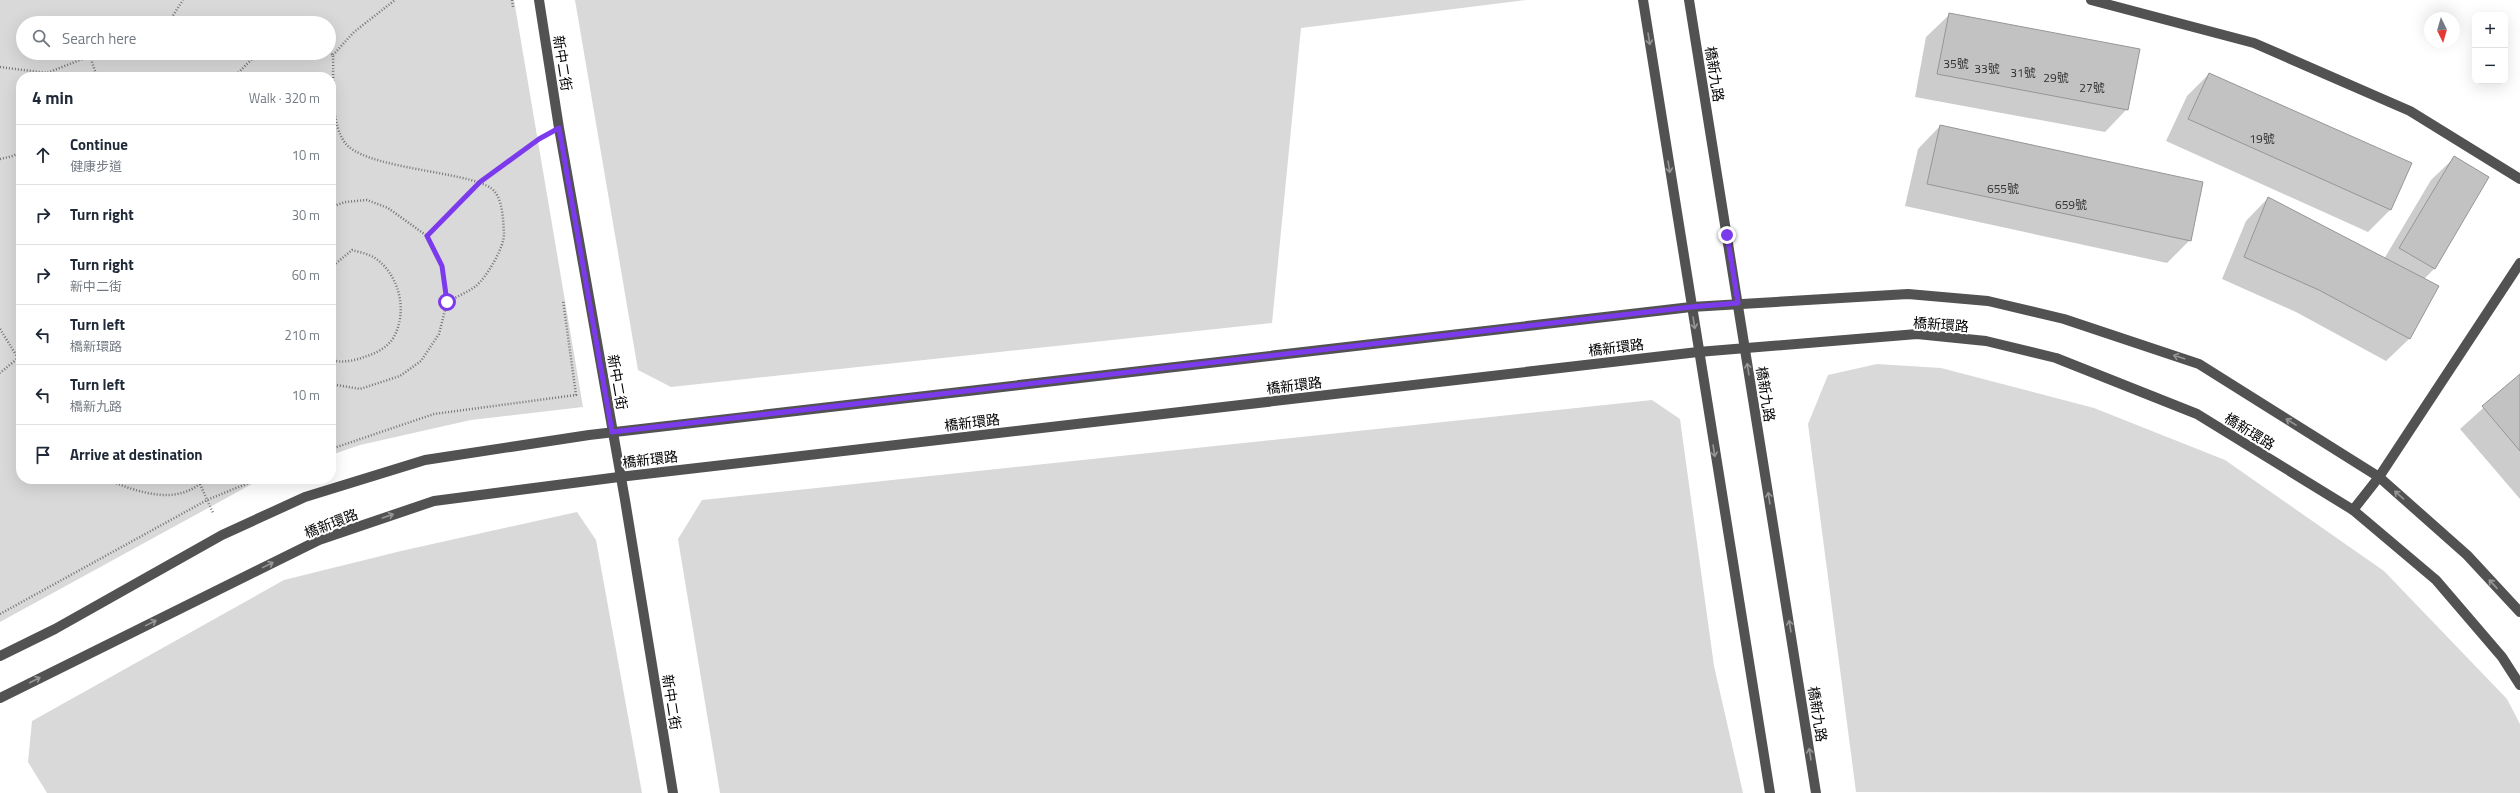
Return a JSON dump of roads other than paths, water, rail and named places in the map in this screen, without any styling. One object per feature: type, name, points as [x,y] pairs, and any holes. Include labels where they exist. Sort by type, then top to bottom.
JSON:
[{"type":"street","name":"新中二街","points":[[539,0],[559,128],[619,477],[625,500],[673,793]]},
{"type":"street","points":[[1642,0],[1770,793]]},
{"type":"street","name":"橋新九路","points":[[1688,0],[1816,793]]},
{"type":"street","points":[[2091,0],[2254,43],[2410,111],[2520,179]]},
{"type":"street","points":[[2353,510],[2379,477],[2520,263]]},
{"type":"street","name":"橋新環路","points":[[0,656],[56,629],[222,535],[305,497],[425,460],[612,432],[1691,307],[1908,294],[1988,301],[2064,319],[2199,364],[2379,477],[2467,555],[2520,612]]},
{"type":"street","name":"橋新環路","points":[[0,698],[319,540],[434,501],[619,477],[1698,352],[1916,334],[1986,341],[2056,358],[2197,414],[2353,510],[2436,580],[2502,657],[2520,685]]}]
